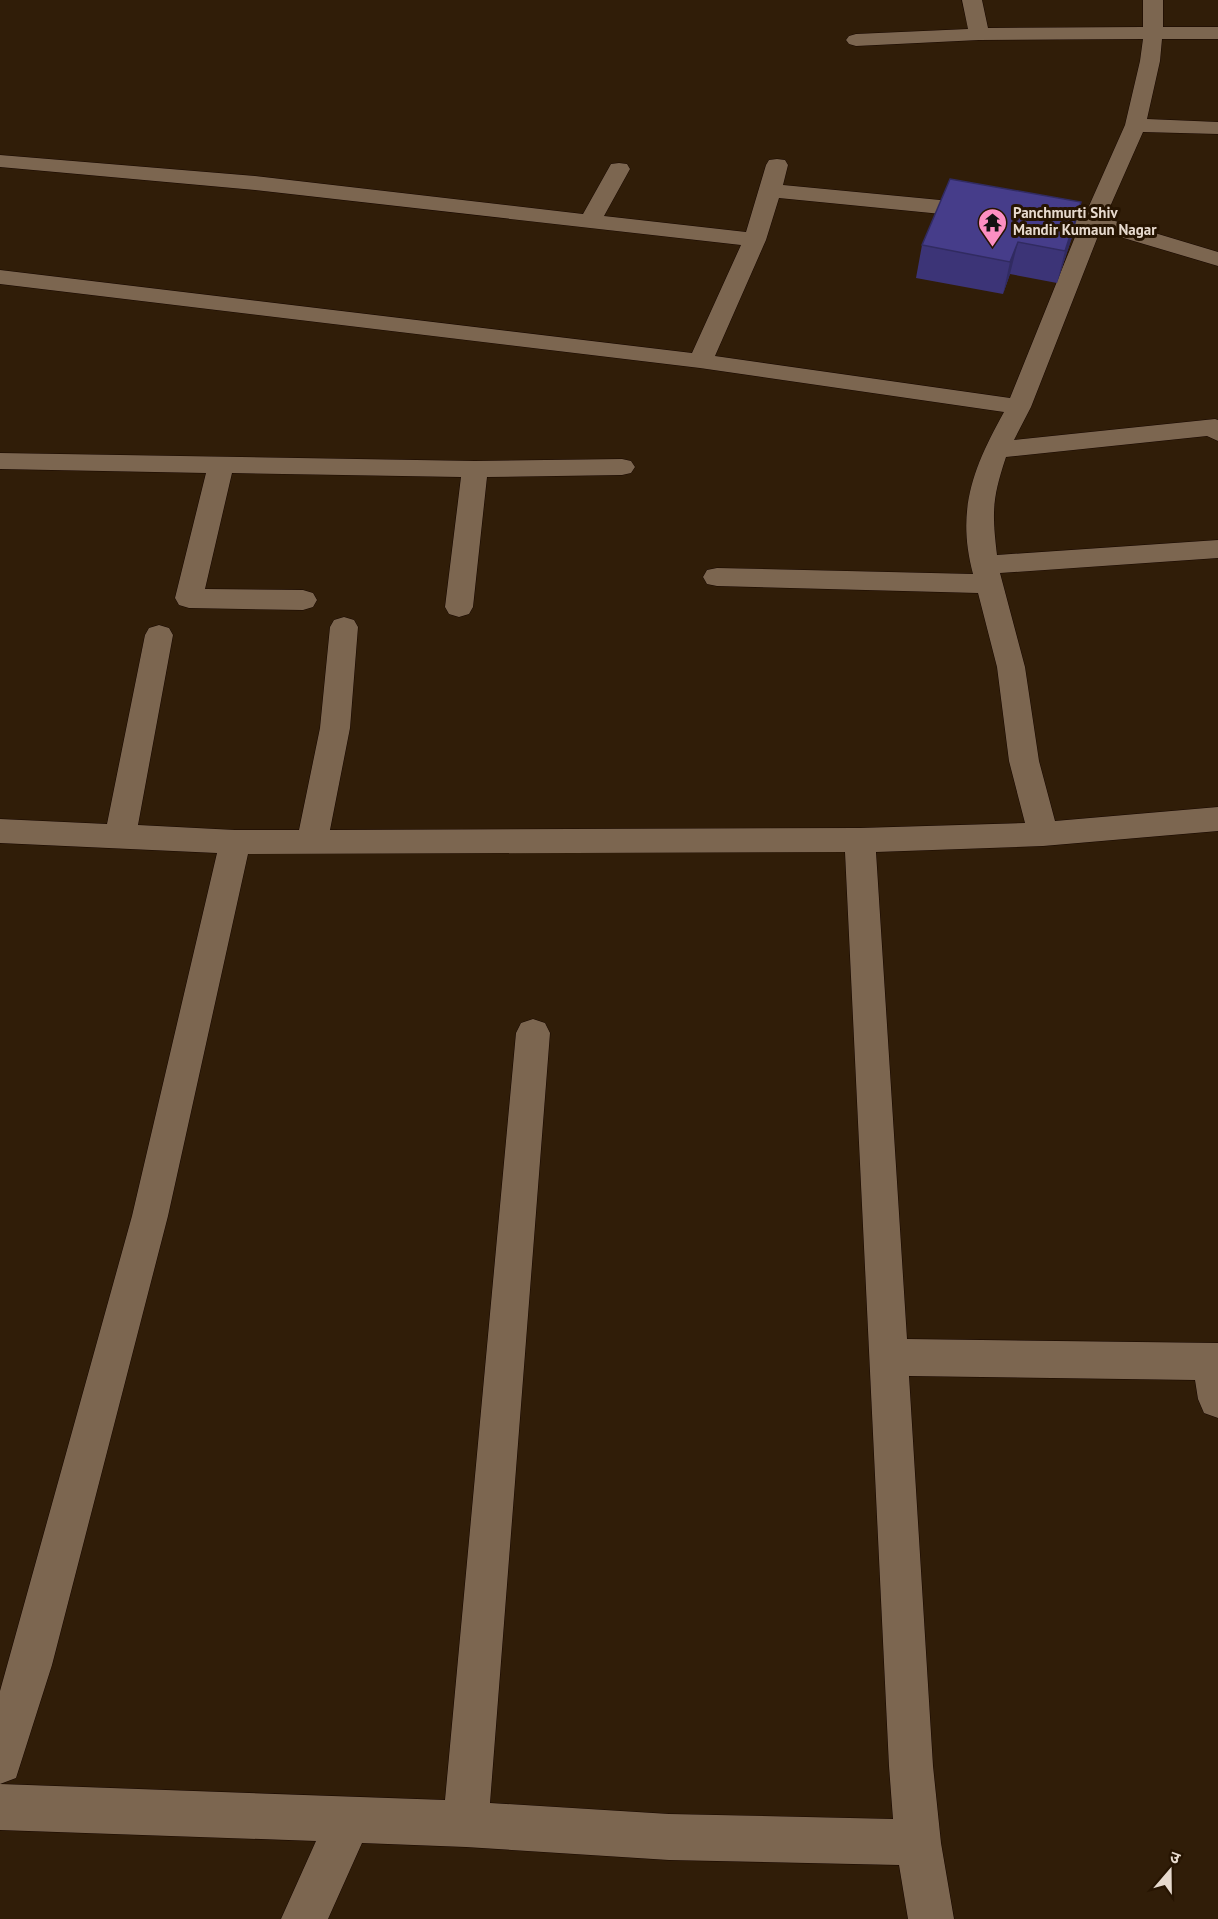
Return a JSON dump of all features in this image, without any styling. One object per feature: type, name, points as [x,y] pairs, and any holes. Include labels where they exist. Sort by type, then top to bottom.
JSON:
[{"type":"street","points":[[972,0],[979,34]]},
{"type":"street","points":[[1043,834],[1024,760],[1011,667],[987,575],[979,513],[982,490],[996,450],[1019,407],[1093,221],[1135,125],[1150,61],[1153,0]]},
{"type":"street","points":[[856,40],[979,34],[1218,33]]},
{"type":"street","points":[[1135,125],[1218,128]]},
{"type":"street","points":[[0,161],[255,183],[754,240]]},
{"type":"street","points":[[700,361],[754,240],[772,191],[777,165]]},
{"type":"street","points":[[590,222],[619,169]]},
{"type":"street","points":[[772,191],[998,212]]},
{"type":"street","points":[[1046,217],[1093,221],[1218,259]]},
{"type":"street","points":[[0,277],[700,361],[1019,407]]},
{"type":"street","points":[[996,450],[1217,429]]},
{"type":"street","points":[[0,461],[475,469],[622,467]]},
{"type":"street","points":[[221,463],[189,598],[303,600]]},
{"type":"street","points":[[459,607],[475,469]]},
{"type":"street","points":[[717,577],[987,575],[1218,549]]},
{"type":"street","points":[[312,842],[335,728],[344,627]]},
{"type":"street","points":[[120,837],[159,635]]},
{"type":"street","points":[[0,831],[235,842],[860,840],[1043,834],[1218,819]]},
{"type":"street","points":[[860,840],[911,1766],[918,1843],[931,1919]]},
{"type":"street","points":[[0,1762],[15,1665],[150,1216],[235,842]]},
{"type":"street","points":[[466,1824],[533,1033]]},
{"type":"street","points":[[888,1358],[1215,1362],[1218,1399]]},
{"type":"street","points":[[0,1806],[466,1824],[669,1837],[918,1843]]},
{"type":"street","points":[[304,1919],[349,1821]]},
{"type":"building","points":[[950,179],[1081,202],[1065,251],[1018,242],[1010,262],[922,245]]},
{"type":"place","name":"Panchmurti Shiv Mandir Kumaun Nagar","points":[[992,248]]}]
